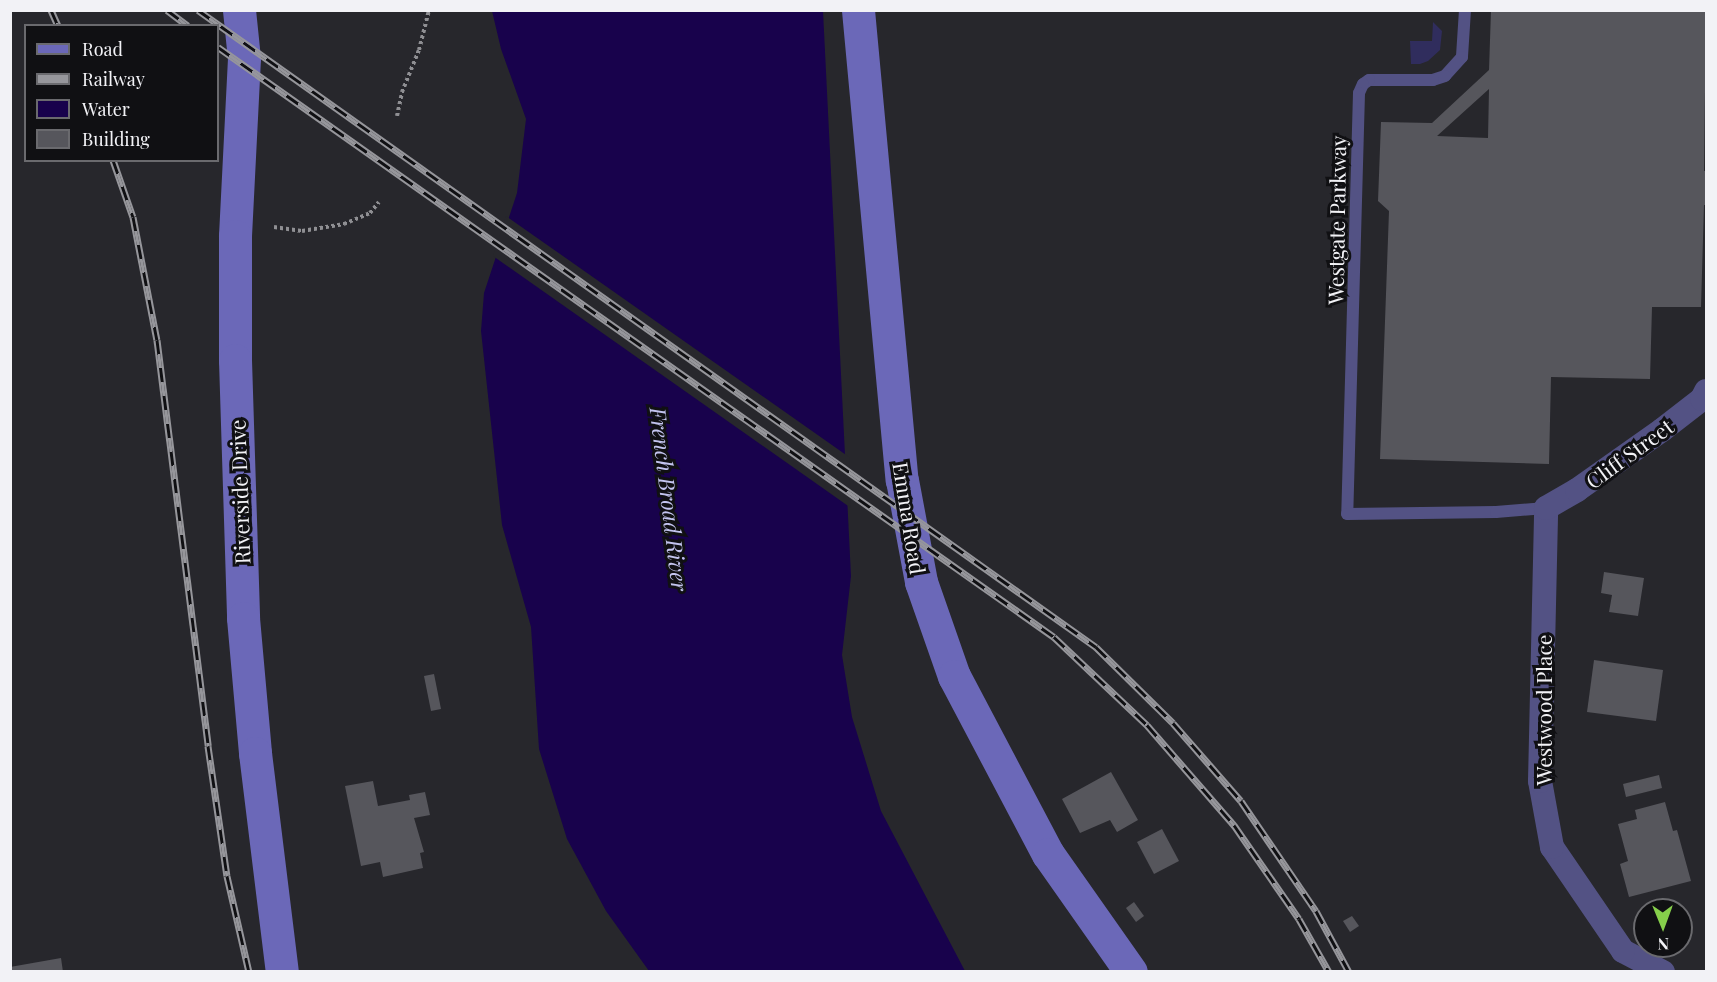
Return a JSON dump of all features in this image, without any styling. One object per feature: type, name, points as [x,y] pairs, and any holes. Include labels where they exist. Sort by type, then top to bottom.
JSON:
[{"type":"street","name":"Riverside Drive","points":[[239,10],[244,58],[235,236],[235,360],[243,618],[255,753],[282,972]]},
{"type":"street","name":"Emma Road","points":[[858,10],[902,480],[921,582],[954,676],[1048,854],[1131,972]]},
{"type":"street","name":"Cliff Street","points":[[1546,508],[1577,490],[1662,430],[1702,399],[1707,391]]},
{"type":"street","name":"Westwood Place","points":[[1546,508],[1540,781],[1552,847],[1623,951],[1664,972]]},
{"type":"lane","name":"Westgate Parkway","points":[[1465,10],[1462,57],[1445,76],[1433,80],[1369,81],[1363,84],[1359,93],[1347,514],[1496,512],[1546,508]]},
{"type":"path","points":[[396,116],[402,92],[419,50],[429,10]]},
{"type":"path","points":[[274,227],[302,231],[344,224],[370,213],[379,202]]},
{"type":"shaded area","points":[[1433,22],[1442,31],[1440,50],[1428,61],[1411,64],[1410,41],[1432,41]]},
{"type":"water","name":"French Broad River","points":[[492,11],[823,11],[851,576],[842,655],[852,717],[881,811],[965,971],[649,971],[606,911],[567,839],[539,749],[531,627],[502,525],[481,331],[484,293],[517,193],[526,119],[501,49]]},
{"type":"pier","points":[[506,216],[849,457],[851,508],[493,256]]},
{"type":"building","points":[[1491,10],[1706,10],[1704,171],[1706,171],[1706,205],[1704,205],[1701,307],[1652,307],[1650,379],[1551,377],[1549,464],[1380,459],[1389,211],[1378,201],[1381,122],[1432,123],[1489,70]],"holes":[[[1489,89],[1488,138],[1437,136]]]},
{"type":"building","points":[[1604,572],[1644,578],[1638,616],[1609,612],[1612,595],[1601,593]]},
{"type":"building","points":[[1594,660],[1663,670],[1656,721],[1587,712]]},
{"type":"building","points":[[434,674],[441,709],[431,711],[424,676]]},
{"type":"building","points":[[1111,772],[1138,820],[1117,832],[1110,820],[1080,833],[1062,799]]},
{"type":"building","points":[[1659,775],[1662,788],[1626,797],[1623,784]]},
{"type":"building","points":[[373,781],[378,806],[410,800],[409,795],[425,792],[430,815],[414,818],[424,852],[420,853],[423,868],[383,877],[380,862],[361,866],[345,786]]},
{"type":"building","points":[[1665,802],[1673,831],[1677,830],[1691,881],[1629,897],[1620,864],[1628,861],[1618,824],[1637,819],[1635,810]]},
{"type":"building","points":[[1162,829],[1179,861],[1154,874],[1137,842]]},
{"type":"building","points":[[1134,902],[1144,916],[1136,922],[1126,908]]},
{"type":"building","points":[[1352,916],[1359,926],[1350,932],[1343,921]]},
{"type":"building","points":[[61,958],[63,972],[10,972],[10,967]]},
{"type":"railway","points":[[51,10],[57,24]]},
{"type":"railway","points":[[167,10],[185,24]]},
{"type":"railway","points":[[198,10],[218,24]]},
{"type":"railway","points":[[219,25],[1096,647],[1173,723],[1241,801],[1316,911],[1349,972]]},
{"type":"railway","points":[[219,48],[1054,637],[1147,725],[1234,825],[1299,919],[1329,972]]},
{"type":"railway","points":[[114,162],[133,217],[157,340],[208,746],[227,876],[249,972]]}]
